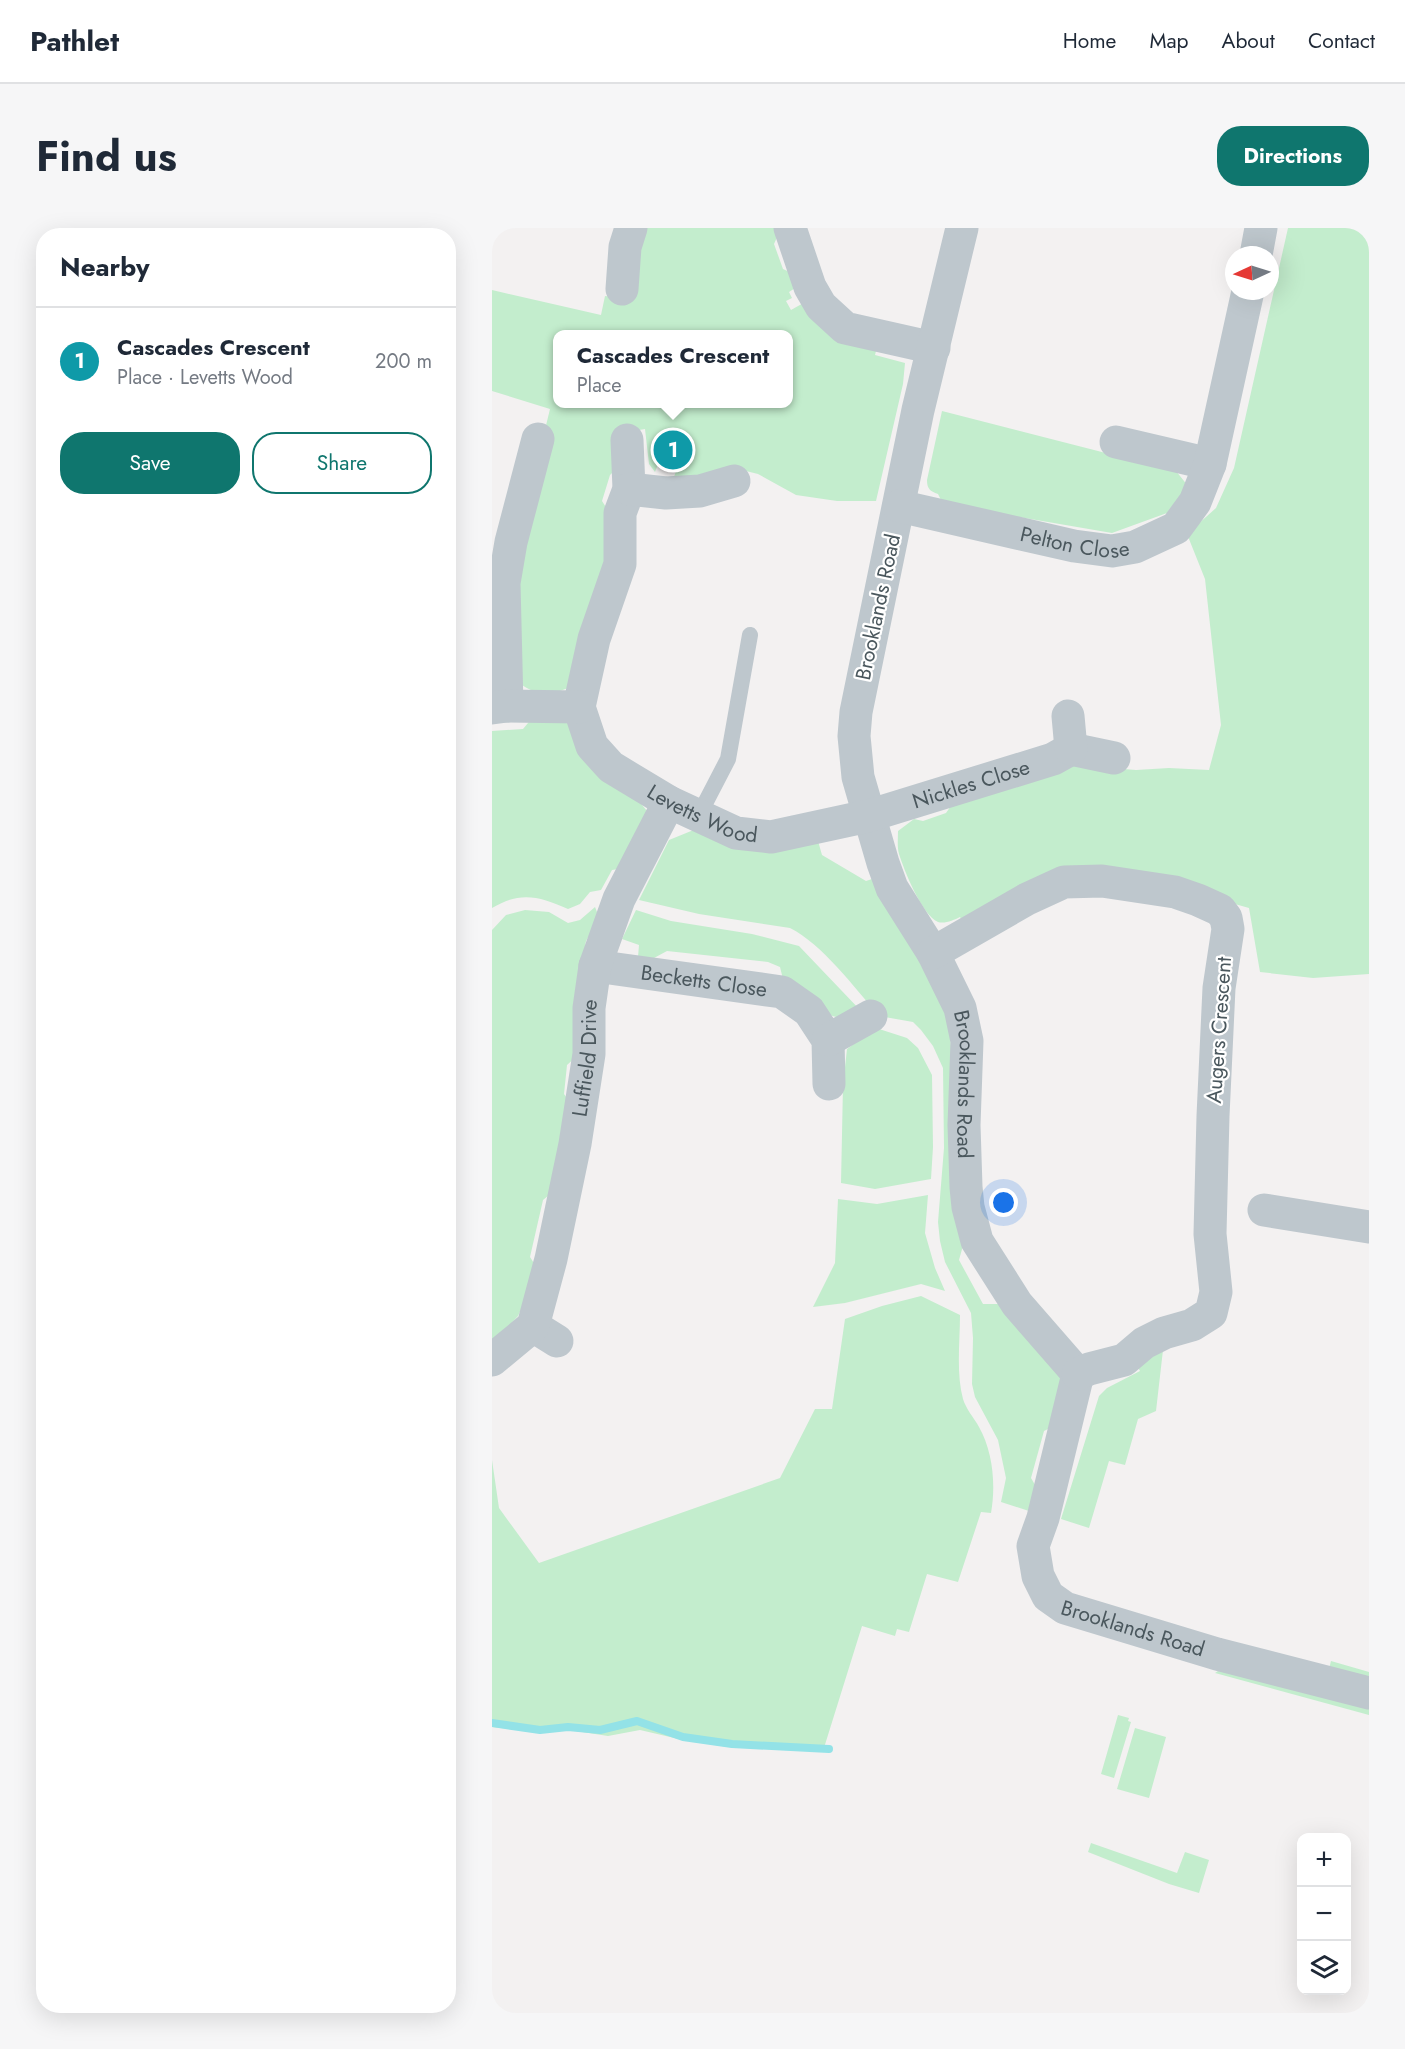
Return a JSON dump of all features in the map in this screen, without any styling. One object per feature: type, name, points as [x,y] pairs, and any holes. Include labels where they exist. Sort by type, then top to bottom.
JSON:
[{"type":"street","points":[[622,289],[625,247],[631,228]]},
{"type":"street","points":[[790,228],[810,287],[821,306],[845,328],[934,348]]},
{"type":"street","name":"Brooklands Road","points":[[962,228],[918,410],[856,711],[855,755],[868,816],[892,888],[933,953],[960,1008],[967,1041],[965,1169],[968,1207],[977,1241],[1017,1304],[1078,1374],[1034,1546],[1038,1576],[1048,1596],[1065,1608],[1217,1654],[1369,1693]]},
{"type":"street","points":[[1258,246],[1261,228]]},
{"type":"street","name":"Pelton Close","points":[[899,506],[1074,546],[1112,551],[1135,547],[1176,528],[1195,502],[1210,464],[1246,300]]},
{"type":"street","points":[[538,439],[501,539],[504,583],[500,707],[579,707],[594,639],[620,564],[620,513],[629,489],[627,440]]},
{"type":"street","points":[[1116,442],[1210,464]]},
{"type":"street","points":[[629,489],[666,493],[700,491],[734,481]]},
{"type":"street","name":"Levetts Wood","points":[[579,707],[592,746],[611,766],[669,802],[736,833],[771,837],[868,816]]},
{"type":"street","points":[[1068,716],[1071,749],[1114,758]]},
{"type":"street","name":"Nickles Close","points":[[868,816],[1053,759],[1071,749]]},
{"type":"street","name":"Luffield Drive","points":[[492,1360],[545,1333],[551,1259],[575,1144],[590,1054],[589,1008],[595,966],[619,899],[669,802]]},
{"type":"street","name":"Augers Crescent","points":[[933,953],[1027,898],[1064,882],[1102,881],[1175,892],[1220,910],[1226,918],[1228,929],[1219,988],[1213,1116],[1210,1234],[1216,1292],[1211,1313],[1192,1325],[1164,1333],[1144,1343],[1124,1360],[1078,1374]]},
{"type":"street","name":"Becketts Close","points":[[595,966],[782,992],[809,1011],[828,1040]]},
{"type":"street","points":[[830,1084],[828,1040],[871,1016]]},
{"type":"street","points":[[1264,1210],[1369,1227]]},
{"type":"lane","points":[[699,815],[728,759],[750,635]]},
{"type":"green space","points":[[644,228],[781,228],[774,244],[783,269],[796,275],[800,285],[789,292],[792,298],[786,301],[791,310],[807,301],[877,347],[875,355],[905,363],[903,384],[876,501],[837,501],[796,495],[758,474],[738,469],[673,480],[685,445],[668,438],[655,472],[649,464],[645,429],[616,434],[620,465],[610,475],[602,501],[609,512],[610,561],[571,687],[546,694],[535,692],[522,685],[515,553],[550,409],[492,391],[492,290],[601,315],[605,296],[630,299]]},
{"type":"green space","points":[[1288,228],[1369,228],[1369,974],[1313,978],[1260,972],[1249,908],[1112,869],[964,924],[960,917],[938,922],[920,902],[899,854],[898,831],[914,819],[923,821],[946,813],[955,800],[1073,765],[1136,770],[1169,768],[1209,770],[1221,725],[1205,579],[1187,534],[1216,508],[1234,468],[1272,300],[1279,300],[1279,268]]},
{"type":"green space","points":[[942,411],[1176,471],[1188,486],[1167,513],[1112,533],[943,504],[938,494],[928,488],[927,480]]},
{"type":"green space","points":[[533,717],[572,719],[647,811],[624,868],[612,870],[601,890],[590,892],[580,904],[568,909],[539,898],[521,897],[492,908],[492,731],[523,729]]},
{"type":"green space","points":[[701,827],[818,841],[822,855],[866,881],[875,878],[949,1018],[964,1242],[959,1260],[983,1304],[1000,1304],[1061,1368],[1058,1424],[1044,1431],[1031,1478],[1038,1490],[1032,1512],[1001,1502],[1006,1478],[998,1440],[975,1397],[972,1384],[971,1313],[945,1262],[940,1241],[938,1222],[944,1148],[943,1068],[933,1046],[913,1022],[879,1016],[826,955],[790,928],[699,914],[639,900],[669,840]]},
{"type":"green space","points":[[595,907],[599,917],[586,941],[581,967],[578,1055],[567,1065],[564,1094],[572,1105],[554,1191],[543,1200],[530,1257],[537,1268],[536,1278],[518,1316],[492,1344],[492,930],[506,915],[525,910],[549,912],[568,923],[580,920]]},
{"type":"green space","points":[[636,910],[671,921],[752,934],[799,946],[862,1012],[846,1020],[826,1014],[783,979],[780,967],[768,962],[667,951],[654,958],[638,957],[639,945],[622,939]]},
{"type":"green space","points":[[876,1028],[907,1038],[918,1048],[932,1075],[933,1147],[931,1179],[875,1189],[841,1183],[843,1085],[847,1049]]},
{"type":"green space","points":[[928,1195],[925,1233],[935,1268],[945,1291],[921,1284],[845,1303],[813,1307],[835,1263],[838,1199],[877,1204]]},
{"type":"green space","points":[[921,1296],[960,1315],[961,1389],[966,1406],[984,1437],[990,1458],[993,1480],[991,1513],[981,1512],[958,1582],[927,1574],[909,1632],[897,1629],[895,1636],[862,1626],[823,1751],[728,1747],[640,1730],[608,1736],[569,1730],[544,1733],[492,1727],[492,1460],[499,1508],[539,1563],[780,1478],[815,1409],[832,1409],[845,1319]]},
{"type":"green space","points":[[1163,1350],[1156,1411],[1138,1419],[1125,1465],[1109,1461],[1089,1528],[1061,1519],[1099,1396],[1107,1388],[1140,1371],[1136,1364]]},
{"type":"green space","points":[[1331,1661],[1369,1672],[1369,1680],[1329,1669]]},
{"type":"green space","points":[[1224,1667],[1369,1708],[1369,1715],[1215,1673]]},
{"type":"green space","points":[[1118,1715],[1129,1718],[1128,1721],[1131,1722],[1114,1778],[1101,1774]]},
{"type":"green space","points":[[1135,1728],[1166,1737],[1149,1798],[1117,1789]]},
{"type":"green space","points":[[1091,1843],[1177,1873],[1185,1852],[1209,1860],[1199,1893],[1169,1884],[1088,1852]]},
{"type":"waterway","points":[[492,1723],[540,1730],[568,1727],[600,1730],[637,1721],[683,1737],[732,1744],[829,1749]]},
{"type":"place","name":"Cascades Crescent","points":[[673,450]]}]
